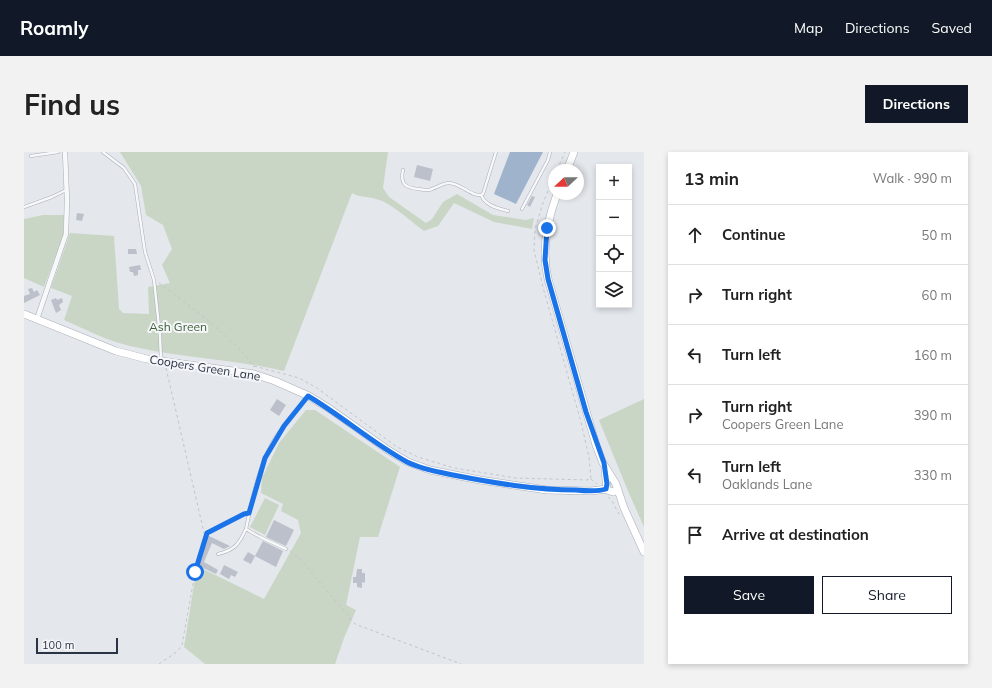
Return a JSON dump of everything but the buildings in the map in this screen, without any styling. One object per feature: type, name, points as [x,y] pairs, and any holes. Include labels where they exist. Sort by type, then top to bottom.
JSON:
[{"type":"street","points":[[37,318],[66,234],[67,189],[65,152]]},
{"type":"street","points":[[569,164],[574,152]]},
{"type":"street","points":[[555,200],[547,228],[545,250],[546,271],[586,412],[604,463],[609,486],[624,508],[644,552]]},
{"type":"street","name":"Coopers Green Lane","points":[[24,314],[116,351],[164,361],[254,374],[275,381],[308,396],[330,409],[388,450],[408,462],[430,470],[480,480],[547,490],[590,491],[609,486]]},
{"type":"lane","points":[[31,156],[58,152]]},
{"type":"lane","points":[[102,152],[124,168],[134,184],[145,252],[154,280],[164,361]]},
{"type":"lane","points":[[481,195],[483,194],[496,152]]},
{"type":"lane","points":[[522,209],[548,160],[550,152]]},
{"type":"lane","points":[[403,170],[401,178],[404,185],[412,189],[428,190],[448,182],[460,185],[476,196],[481,195]]},
{"type":"lane","points":[[24,207],[52,197],[67,189]]},
{"type":"lane","points":[[481,195],[484,201],[496,208],[508,211]]},
{"type":"lane","points":[[218,554],[229,552],[239,544],[246,529],[249,513],[265,458],[284,426],[308,396]]},
{"type":"lane","points":[[246,529],[286,549]]},
{"type":"path","points":[[560,164],[565,152]]},
{"type":"path","points":[[548,191],[535,229],[534,250],[581,422],[589,457],[591,479],[597,484],[609,486]]},
{"type":"path","points":[[154,280],[198,312],[230,340],[254,366],[299,378],[317,388],[397,447],[418,457],[454,468],[516,478],[591,479]]},
{"type":"path","points":[[164,361],[205,537]]},
{"type":"path","points":[[159,664],[178,651],[182,645],[196,567],[207,533],[244,514],[249,513]]},
{"type":"path","points":[[286,549],[300,559],[355,624],[461,664]]},
{"type":"green space","name":"Ash Green","points":[[120,152],[388,152],[383,188],[389,197],[426,223],[432,219],[443,202],[457,194],[493,215],[526,220],[534,218],[532,229],[494,222],[454,203],[438,226],[424,231],[388,204],[376,199],[358,196],[352,193],[284,371],[149,350],[121,344],[64,320],[72,296],[51,288],[70,233],[114,236],[119,309],[123,313],[149,314],[148,287],[170,283],[162,265],[172,249],[163,225],[146,215],[141,186]]},
{"type":"green space","points":[[43,215],[64,215],[63,236],[44,287],[24,278],[24,219]]},
{"type":"green space","points":[[644,399],[644,527],[599,420]]},
{"type":"green space","points":[[306,410],[315,410],[400,467],[378,537],[360,537],[346,605],[356,610],[335,664],[205,664],[184,647],[197,566],[264,599],[301,533],[298,520],[281,511],[283,504],[261,493],[262,478],[279,443]]},
{"type":"green space","points":[[265,498],[279,505],[265,535],[250,527]]},
{"type":"water","points":[[510,152],[543,152],[516,204],[494,194]]},
{"type":"route","points":[[195,572],[207,533],[244,514],[249,513],[257,481],[265,458],[284,426],[308,396],[330,409],[388,450],[408,462],[430,470],[480,480],[547,490],[590,491],[606,489],[607,484],[604,463],[596,445],[586,412],[546,271],[545,250],[547,228]]}]
